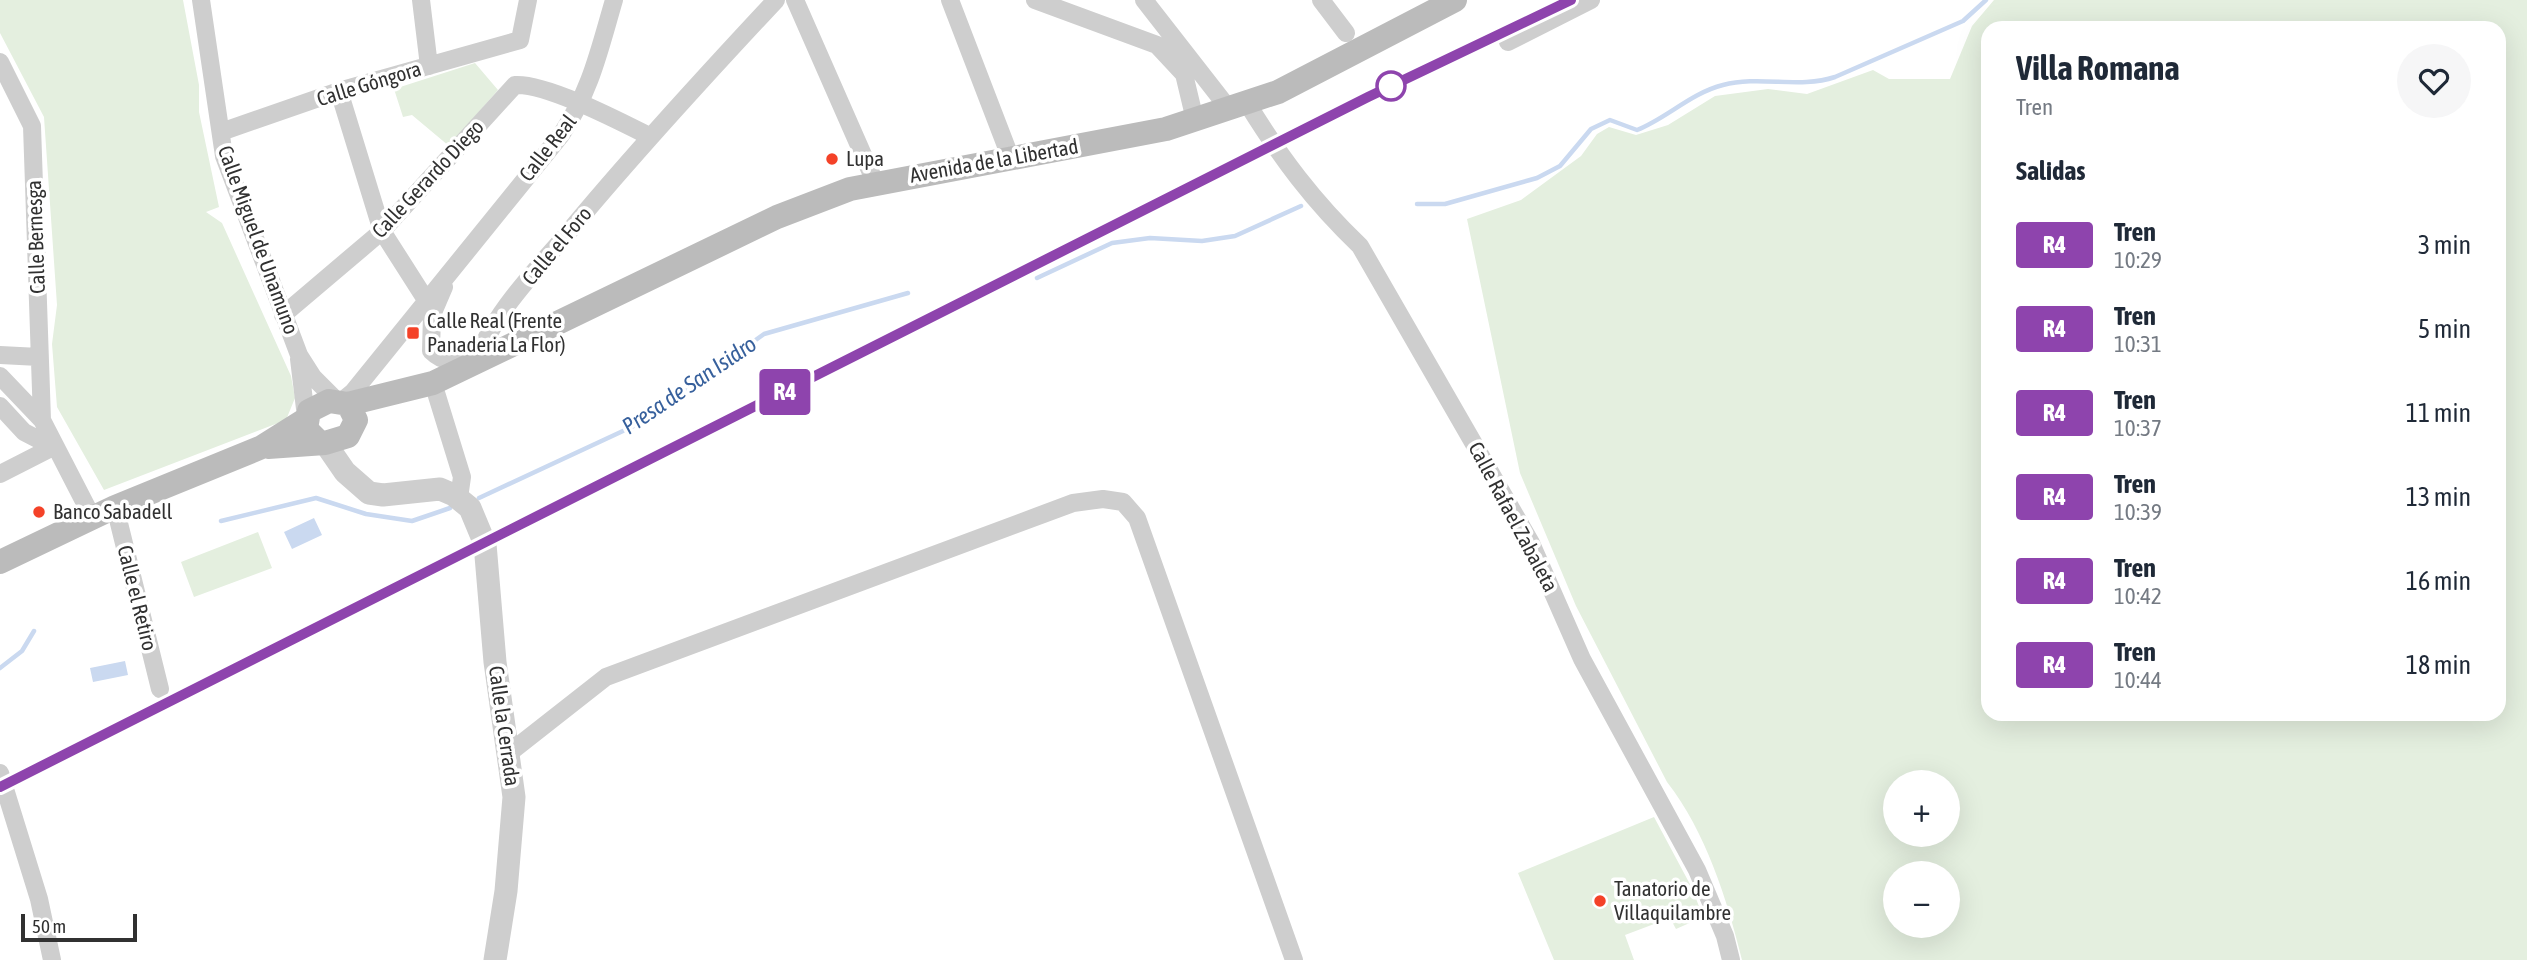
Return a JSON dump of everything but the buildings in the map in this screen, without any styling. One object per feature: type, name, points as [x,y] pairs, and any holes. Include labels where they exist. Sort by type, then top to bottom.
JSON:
[{"type":"main road","name":"Avenida de la Libertad","points":[[0,562],[115,507],[262,447],[339,422],[426,386],[472,357],[536,334],[777,217],[876,182],[1166,129],[1195,120],[1279,92],[1455,0]]},
{"type":"main road","name":"Avenida de la Libertad","points":[[262,447],[306,419],[313,407],[339,422]]},
{"type":"main road","points":[[306,419],[309,435],[339,422]]},
{"type":"street","name":"Calle Miguel de Unamuno","points":[[201,0],[220,132],[233,181],[299,355],[339,422]]},
{"type":"street","points":[[421,0],[429,66]]},
{"type":"street","name":"Calle Góngora","points":[[220,132],[339,91],[520,40],[528,0]]},
{"type":"street","name":"Calle Real","points":[[339,422],[353,392],[426,300],[448,277],[582,104],[614,0]]},
{"type":"street","name":"Calle el Foro","points":[[472,357],[521,287],[649,136],[776,0]]},
{"type":"street","points":[[794,0],[876,182]]},
{"type":"street","points":[[950,0],[1011,159]]},
{"type":"street","points":[[1035,0],[1186,54]]},
{"type":"street","points":[[1321,0],[1346,33]]},
{"type":"street","points":[[1508,43],[1591,0]]},
{"type":"street","points":[[1123,32],[1148,5]]},
{"type":"street","name":"Calle Rafael Zabaleta","points":[[1148,5],[1186,54],[1273,145],[1320,207],[1360,246],[1531,543],[1582,659],[1697,870],[1726,936],[1731,960]]},
{"type":"street","points":[[1157,45],[1184,74],[1195,120]]},
{"type":"street","name":"Calle Bernesga","points":[[0,62],[32,126],[42,420]]},
{"type":"street","name":"Calle Gerardo Diego","points":[[283,315],[382,231],[515,85],[528,84],[582,104]]},
{"type":"street","points":[[339,91],[382,231],[426,300]]},
{"type":"street","points":[[582,104],[649,136]]},
{"type":"street","name":"Calle Real","points":[[448,277],[432,315],[431,351],[438,358],[449,361],[472,357]]},
{"type":"street","points":[[0,355],[39,357]]},
{"type":"street","name":"Calle Miguel de Unamuno","points":[[299,355],[306,419]]},
{"type":"street","points":[[0,376],[42,420],[53,447],[92,517]]},
{"type":"street","points":[[339,422],[358,486],[383,495],[440,489],[459,498],[462,477],[426,386]]},
{"type":"street","points":[[0,406],[24,432],[53,447]]},
{"type":"street","points":[[0,474],[53,447]]},
{"type":"street","name":"Calle la Cerrada","points":[[459,498],[470,508],[485,544],[495,662],[514,797],[506,891],[495,960]]},
{"type":"street","points":[[508,754],[606,677],[1073,503],[1103,499],[1123,502],[1137,518],[1294,960]]},
{"type":"street","name":"Calle el Retiro","points":[[115,507],[160,689]]},
{"type":"street","points":[[1,779],[39,899],[52,960]]},
{"type":"green space","points":[[0,0],[183,0],[199,85],[199,112],[219,207],[206,212],[222,223],[291,376],[295,398],[286,420],[104,490],[57,407],[52,344],[57,305],[44,117],[0,33]]},
{"type":"green space","points":[[1994,0],[2527,0],[2527,960],[1742,960],[1722,890],[1704,844],[1667,782],[1576,606],[1520,473],[1467,219],[1521,200],[1581,156],[1597,134],[1609,127],[1636,135],[1668,125],[1715,96],[1768,89],[1807,94],[1873,70],[1889,79],[1950,79],[1972,26]]},
{"type":"green space","points":[[475,63],[498,90],[449,146],[412,115],[403,117],[394,89]]},
{"type":"green space","points":[[258,532],[272,568],[194,597],[181,562]]},
{"type":"green space","points":[[1654,817],[1692,888],[1703,917],[1676,929],[1670,918],[1625,935],[1634,960],[1554,960],[1518,873]]},
{"type":"water","points":[[314,518],[322,535],[292,549],[284,532]]},
{"type":"water","points":[[125,661],[128,675],[93,682],[90,668]]},
{"type":"waterway","name":"Presa de San Isidro","points":[[1417,204],[1445,204],[1537,178],[1560,166],[1591,129],[1610,120],[1637,130],[1700,94],[1723,85],[1751,81],[1808,82],[1835,77],[1963,21],[1986,0]]},
{"type":"waterway","name":"Presa de San Isidro","points":[[1037,278],[1112,243],[1150,238],[1202,241],[1235,236],[1301,206]]},
{"type":"waterway","name":"Presa de San Isidro","points":[[479,498],[638,424],[764,334],[908,293]]},
{"type":"waterway","name":"Presa de San Isidro","points":[[221,521],[316,498],[366,514],[412,521],[450,508]]},
{"type":"waterway","name":"Presa de San Isidro","points":[[0,668],[22,651],[34,631]]},
{"type":"railway","points":[[0,787],[1392,85],[1571,0]]},
{"type":"train","name":"R4","points":[[0,787],[1368,97],[1571,0]]},
{"type":"place","name":"Lupa","points":[[832,159]]},
{"type":"place","name":"Calle Real (Frente Panaderia La Flor)","points":[[413,333]]},
{"type":"place","name":"Banco Sabadell","points":[[39,512]]},
{"type":"place","name":"Tanatorio de Villaquilambre","points":[[1600,901]]}]
